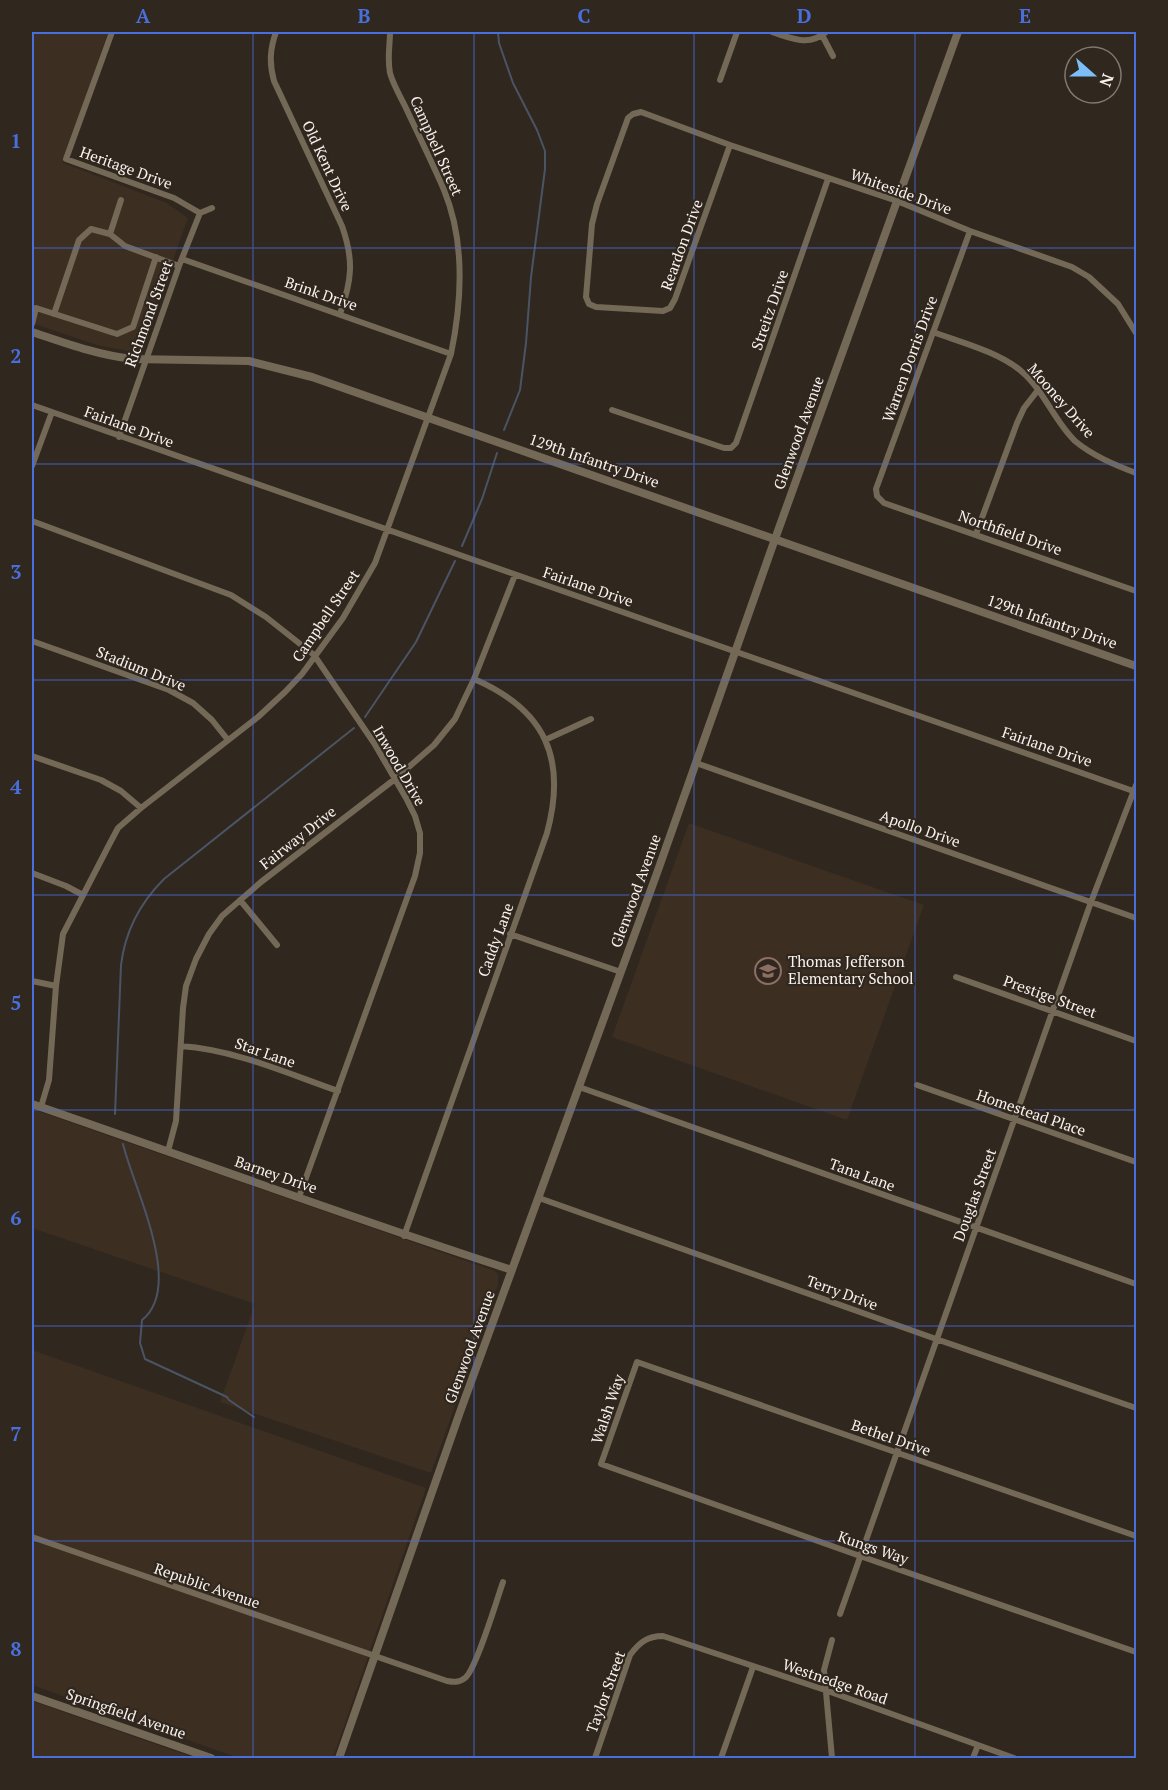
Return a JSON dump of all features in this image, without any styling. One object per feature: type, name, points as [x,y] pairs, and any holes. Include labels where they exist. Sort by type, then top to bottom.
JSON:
[{"type":"street","name":"Heritage Drive","points":[[112,32],[66,159],[174,198],[200,213]]},
{"type":"street","name":"Old Kent Drive","points":[[276,32],[270,56],[274,81],[342,226],[349,247],[351,266],[348,291],[340,314]]},
{"type":"street","name":"Campbell Street","points":[[41,1107],[49,1080],[56,986],[63,934],[118,828],[263,713],[302,674],[343,618],[375,563],[451,354],[455,335],[460,268],[454,220],[445,192],[391,76],[388,53],[390,32]]},
{"type":"street","points":[[720,80],[737,32]]},
{"type":"street","points":[[772,32],[798,41],[808,40],[824,33],[833,56]]},
{"type":"street","name":"Glenwood Avenue","points":[[339,1758],[447,1448],[621,972],[958,32]]},
{"type":"street","name":"Whiteside Drive","points":[[590,304],[586,297],[592,224],[597,204],[628,118],[641,112],[730,146],[897,201],[970,231],[1072,267],[1089,277],[1118,304],[1137,333]]},
{"type":"street","name":"Reardon Drive","points":[[590,304],[596,307],[663,311],[670,308],[730,146]]},
{"type":"street","name":"Streitz Drive","points":[[612,410],[724,448],[731,448],[736,443],[828,179]]},
{"type":"street","points":[[110,234],[121,200]]},
{"type":"street","points":[[200,213],[212,208]]},
{"type":"street","name":"Richmond Street","points":[[119,437],[200,213]]},
{"type":"street","points":[[54,314],[79,240],[91,229],[110,234],[124,246],[179,266]]},
{"type":"street","name":"Warren Dorris Drive","points":[[877,496],[876,489],[970,231]]},
{"type":"street","points":[[32,324],[36,308],[117,334],[133,327],[156,257]]},
{"type":"street","name":"Brink Drive","points":[[182,258],[451,354]]},
{"type":"street","name":"129th Infantry Drive","points":[[32,332],[115,357],[249,361],[312,376],[1137,666]]},
{"type":"street","name":"Mooney Drive","points":[[933,332],[974,347],[1021,371],[1038,390],[1074,440],[1112,464],[1137,473]]},
{"type":"street","points":[[976,534],[1017,423],[1024,408],[1038,390]]},
{"type":"street","name":"Fairlane Drive","points":[[32,405],[514,575],[1136,789]]},
{"type":"street","points":[[32,466],[52,412]]},
{"type":"street","name":"Northfield Drive","points":[[877,496],[884,503],[1137,591]]},
{"type":"street","name":"Inwood Drive","points":[[32,521],[231,595],[266,617],[314,655],[374,743],[415,816],[420,833],[420,853],[415,876],[299,1197]]},
{"type":"street","name":"Fairway Drive","points":[[168,1151],[176,1121],[186,986],[209,934],[222,916],[240,900],[395,779],[434,745],[455,719],[474,679],[514,575]]},
{"type":"street","name":"Stadium Drive","points":[[32,641],[169,690],[193,703],[212,720],[228,740]]},
{"type":"street","name":"Caddy Lane","points":[[404,1236],[547,833],[553,810],[556,785],[553,764],[545,740],[532,718],[515,702],[493,687],[474,679]]},
{"type":"street","points":[[545,740],[591,719]]},
{"type":"street","points":[[32,756],[101,780],[121,791],[141,808]]},
{"type":"street","name":"Apollo Drive","points":[[696,763],[1137,918]]},
{"type":"street","name":"Douglas Street","points":[[840,1614],[975,1228],[1092,902],[1136,789]]},
{"type":"street","points":[[32,873],[83,895]]},
{"type":"street","points":[[240,900],[278,945]]},
{"type":"street","points":[[510,934],[621,972]]},
{"type":"street","name":"Prestige Street","points":[[956,976],[1137,1041]]},
{"type":"street","points":[[32,981],[56,986]]},
{"type":"street","name":"Star Lane","points":[[181,1046],[230,1053],[338,1091]]},
{"type":"street","name":"Homestead Place","points":[[917,1085],[1137,1162]]},
{"type":"street","name":"Tana Lane","points":[[579,1088],[1137,1284]]},
{"type":"street","name":"Barney Drive","points":[[32,1104],[404,1236],[512,1270]]},
{"type":"street","name":"Terry Drive","points":[[539,1198],[1137,1408]]},
{"type":"street","name":"Bethel Drive","points":[[637,1362],[1137,1536]]},
{"type":"street","name":"Walsh Way","points":[[601,1464],[637,1362]]},
{"type":"street","name":"Kungs Way","points":[[601,1464],[1137,1652]]},
{"type":"street","name":"Republic Avenue","points":[[32,1537],[375,1657],[456,1682],[465,1678],[476,1660],[503,1582]]},
{"type":"street","name":"Westnedge Road","points":[[646,1639],[663,1636],[825,1690],[1014,1758]]},
{"type":"street","name":"Taylor Street","points":[[595,1758],[630,1655],[646,1639]]},
{"type":"street","points":[[832,1640],[824,1670],[832,1758]]},
{"type":"street","points":[[721,1758],[753,1667]]},
{"type":"street","name":"Springfield Avenue","points":[[32,1696],[211,1758]]},
{"type":"street","points":[[973,1758],[978,1745]]},
{"type":"shaded area","points":[[32,32],[108,32],[63,163],[167,203],[188,218],[141,351],[133,352],[97,345],[32,323]]},
{"type":"shaded area","name":"Thomas Jefferson Elementary School","points":[[689,823],[924,905],[847,1120],[612,1037]]},
{"type":"shaded area","points":[[32,1109],[495,1271],[498,1274],[498,1285],[431,1473],[220,1402],[255,1304],[32,1228]]},
{"type":"shaded area","points":[[32,1350],[426,1488],[333,1758],[239,1758],[32,1685]]},
{"type":"shaded area","points":[[32,1701],[98,1724],[195,1758],[32,1758]]},
{"type":"waterway","points":[[498,32],[499,43],[513,83],[545,151],[545,169],[520,390],[504,430]]},
{"type":"waterway","points":[[462,546],[482,499],[497,453]]},
{"type":"waterway","points":[[365,717],[416,642],[455,561]]},
{"type":"waterway","points":[[115,1114],[121,965],[126,941],[141,908],[164,879],[354,728]]},
{"type":"waterway","points":[[123,1144],[145,1210],[158,1261],[159,1284],[154,1304],[142,1320],[140,1343],[145,1359],[227,1397],[254,1417]]},
{"type":"place","name":"Thomas Jefferson Elementary School","points":[[768,971]]}]
